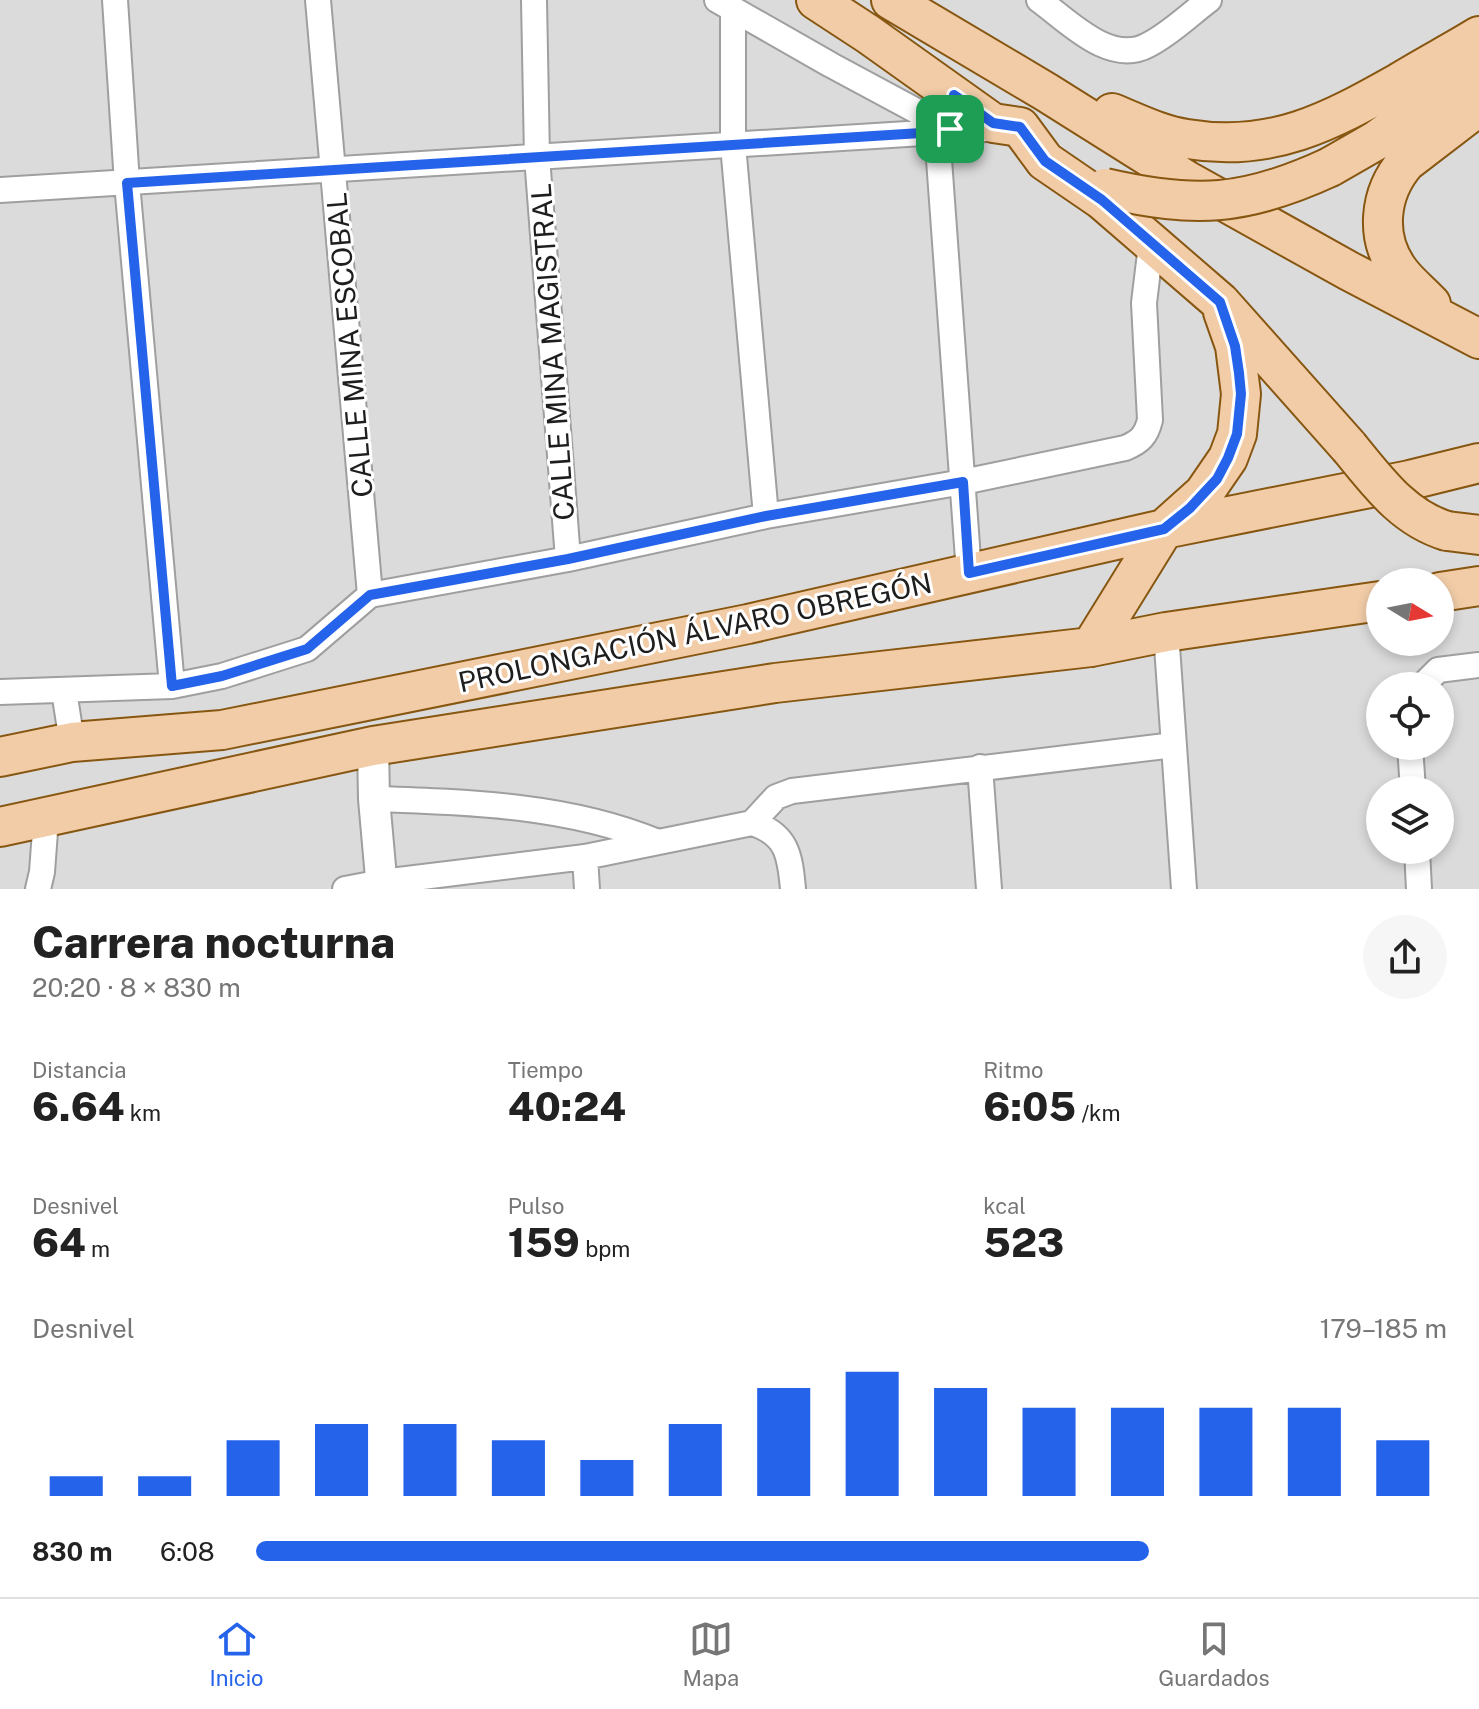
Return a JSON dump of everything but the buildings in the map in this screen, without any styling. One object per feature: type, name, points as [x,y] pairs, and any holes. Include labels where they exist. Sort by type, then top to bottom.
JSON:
[{"type":"main road","points":[[816,0],[947,119],[1020,127],[1045,161],[1102,200],[1220,302],[1401,506],[1417,519],[1463,533]]},
{"type":"main road","points":[[891,0],[1186,180],[1479,339]]},
{"type":"main road","points":[[922,0],[954,38]]},
{"type":"main road","points":[[1046,92],[1186,139],[1228,142],[1262,140],[1304,131],[1349,112],[1479,36]]},
{"type":"main road","points":[[1060,170],[1105,188],[1143,197],[1214,201],[1273,191],[1330,167],[1377,140],[1479,66]]},
{"type":"main road","points":[[1445,322],[1393,261],[1384,237],[1383,208],[1392,183],[1406,162],[1479,106]]},
{"type":"main road","points":[[1091,647],[1164,529],[1190,508],[1217,479],[1237,434],[1239,373],[1235,346],[1220,302]]},
{"type":"main road","name":"PROLONGACIÓN ÁLVARO OBREGÓN","points":[[0,757],[72,742],[222,730],[748,624],[1164,529],[1410,480],[1479,463]]},
{"type":"main road","points":[[1454,590],[1479,586]]},
{"type":"main road","name":"PROLONGACIÓN ÁLVARO OBREGÓN","points":[[0,827],[373,746],[775,683],[1091,647],[1166,632],[1366,603]]},
{"type":"street","points":[[115,0],[127,183],[172,686]]},
{"type":"street","name":"CALLE MINA ESCOBAL","points":[[318,0],[370,595]]},
{"type":"street","name":"CALLE MINA MAGISTRAL","points":[[534,0],[537,157],[568,559]]},
{"type":"street","points":[[1039,0],[1100,44],[1110,49],[1131,51],[1148,46],[1209,0]]},
{"type":"street","points":[[725,5],[831,65],[947,119]]},
{"type":"street","points":[[725,5],[733,145],[766,516]]},
{"type":"street","points":[[1386,89],[1479,15]]},
{"type":"street","points":[[0,190],[733,145],[947,119]]},
{"type":"street","points":[[947,119],[969,573]]},
{"type":"street","points":[[0,692],[172,686],[222,676],[307,649],[370,595],[568,559],[766,516],[963,482],[1125,448],[1141,440],[1147,433],[1150,420],[1144,303],[1151,245]]},
{"type":"street","points":[[1166,632],[1184,889]]},
{"type":"street","points":[[1436,672],[1479,665]]},
{"type":"street","points":[[64,691],[72,742]]},
{"type":"street","points":[[752,823],[776,797],[792,791],[1174,745]]},
{"type":"street","points":[[373,746],[374,799],[382,885]]},
{"type":"street","points":[[980,767],[989,889]]},
{"type":"street","points":[[374,799],[461,802],[515,808],[633,832],[658,842]]},
{"type":"street","points":[[38,889],[46,818]]},
{"type":"street","points":[[345,889],[585,857],[752,823],[768,828],[782,842],[791,864],[793,889]]},
{"type":"street","points":[[585,857],[587,889]]},
{"type":"street","points":[[1418,864],[1419,889]]},
{"type":"shaded area","points":[[0,0],[1479,0],[1479,889],[0,889]]},
{"type":"route","points":[[954,95],[993,123],[1020,127],[1045,161],[1102,200],[1220,302],[1235,346],[1239,373],[1241,394],[1237,434],[1217,479],[1190,508],[1164,529],[969,573],[963,482],[766,516],[568,559],[370,595],[307,649],[222,676],[172,686],[127,183],[950,129],[954,95]]}]
